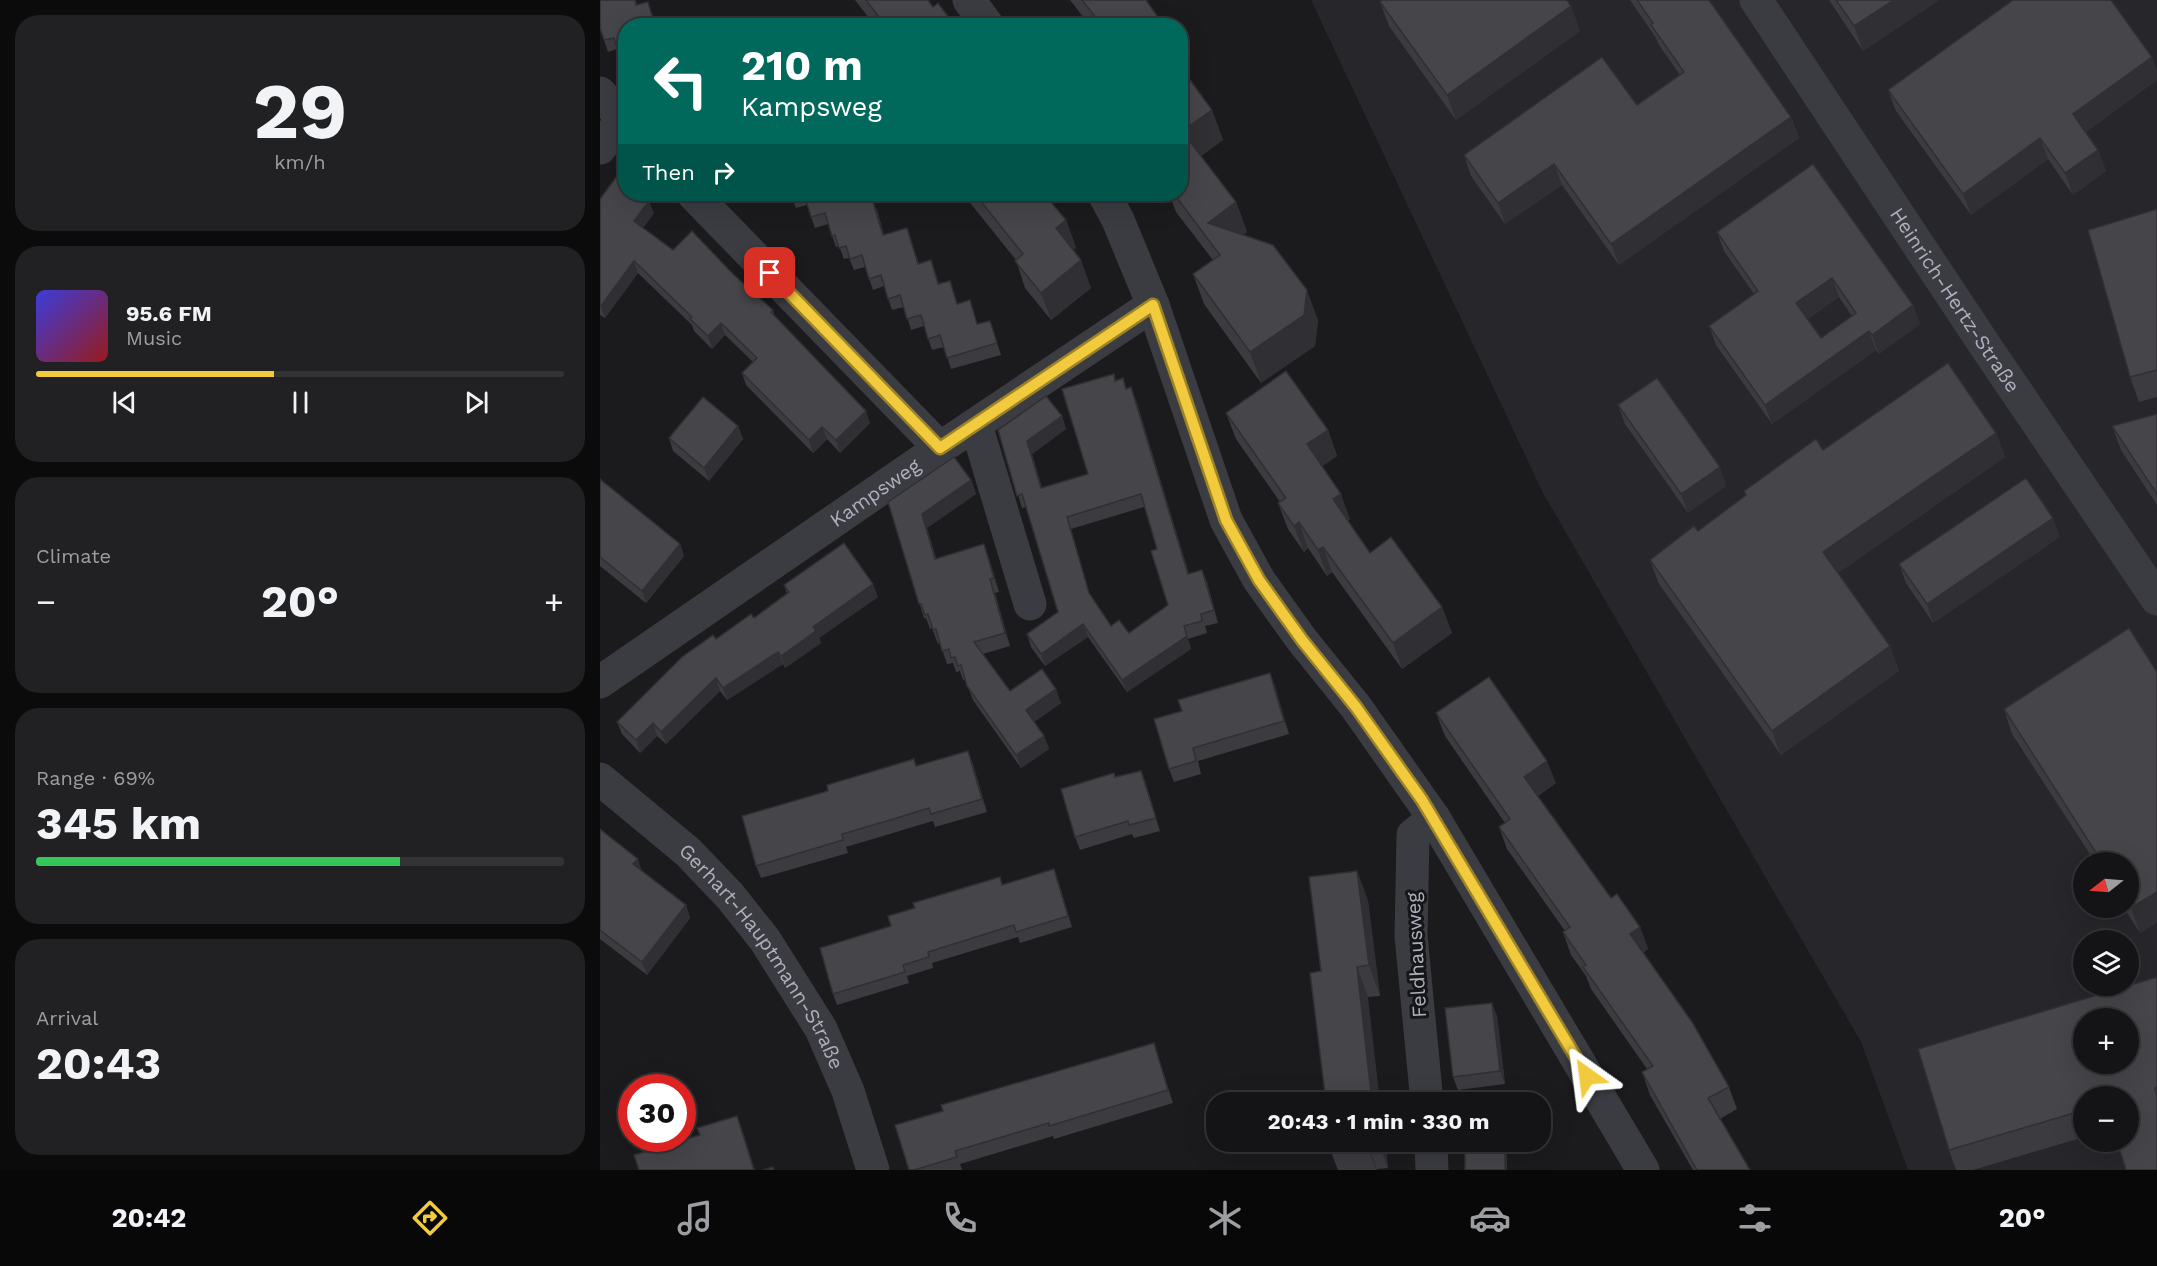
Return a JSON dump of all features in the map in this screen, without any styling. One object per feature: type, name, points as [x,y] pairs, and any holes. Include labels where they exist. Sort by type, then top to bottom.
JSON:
[{"type":"street","points":[[969,0],[982,18]]},
{"type":"street","name":"Heinrich-Hertz-Straße","points":[[1756,0],[1986,347],[2157,599]]},
{"type":"street","points":[[600,93],[618,115]]},
{"type":"street","points":[[600,148],[618,128]]},
{"type":"street","points":[[700,201],[940,448]]},
{"type":"street","points":[[1108,201],[1118,220],[1153,305],[1226,520],[1259,580],[1302,640],[1356,707],[1434,818],[1643,1170]]},
{"type":"street","name":"Kampsweg","points":[[600,682],[940,448],[1153,305]]},
{"type":"street","points":[[976,425],[1029,604]]},
{"type":"street","name":"Gerhart-Hauptmann-Straße","points":[[600,779],[687,852],[730,896],[765,940],[821,1029],[848,1091],[873,1170]]},
{"type":"street","name":"Feldhausweg","points":[[1426,1092],[1411,936],[1413,835],[1434,818]]},
{"type":"street","points":[[1431,1152],[1432,1170]]},
{"type":"shaded area","points":[[1311,0],[2157,0],[2157,1170],[1908,1170],[1861,1042],[1543,493]]},
{"type":"building","points":[[600,0],[635,0],[636,5],[648,2],[653,18],[618,18],[618,51],[614,38],[604,40],[600,28]]},
{"type":"building","points":[[866,0],[928,0],[933,7],[938,3],[949,18],[880,18]]},
{"type":"building","points":[[1082,0],[1146,0],[1158,18],[1096,18]]},
{"type":"building","points":[[1382,0],[1567,0],[1571,6],[1447,95],[1380,2]]},
{"type":"building","points":[[1637,0],[1709,0],[1791,117],[1611,244],[1554,164],[1498,203],[1464,155],[1602,57],[1637,105],[1684,72],[1651,25],[1653,23]]},
{"type":"building","points":[[1836,0],[1894,0],[1854,26]]},
{"type":"building","points":[[2013,0],[2111,0],[2152,57],[2073,114],[2098,150],[2065,173],[2040,138],[1963,194],[1888,90]]},
{"type":"building","points":[[1188,77],[1212,110],[1188,127]]},
{"type":"building","points":[[1188,139],[1236,202],[1208,223],[1273,245],[1307,290],[1304,315],[1250,352],[1193,274],[1220,255],[1179,201],[1188,201]]},
{"type":"building","points":[[1813,164],[1913,305],[1872,335],[1869,331],[1765,405],[1709,326],[1758,291],[1717,232]],"holes":[[[1832,278],[1856,313],[1821,338],[1796,303]]]},
{"type":"building","points":[[617,176],[618,201],[649,201],[634,221],[673,250],[692,231],[733,274],[773,310],[771,312],[866,411],[836,440],[822,427],[809,440],[742,373],[757,358],[721,323],[708,336],[690,319],[692,317],[634,261],[600,306],[600,199]]},
{"type":"building","points":[[806,201],[873,201],[883,235],[907,228],[918,264],[931,260],[938,284],[950,281],[957,304],[970,300],[977,324],[990,321],[997,343],[947,358],[940,335],[928,339],[921,315],[907,319],[900,295],[888,299],[881,275],[869,279],[862,255],[850,259],[846,246],[839,248],[835,235],[832,236],[825,213],[811,217]]},
{"type":"building","points":[[981,201],[1050,201],[1066,220],[1056,228],[1081,260],[1041,293],[1015,261],[1023,254]]},
{"type":"building","points":[[2157,209],[2157,370],[2130,377],[2088,230]]},
{"type":"building","points":[[1948,363],[1996,433],[1823,552],[1890,646],[1772,731],[1650,560],[1694,526],[1698,531],[1746,495],[1744,491],[1816,439],[1823,450]]},
{"type":"building","points":[[1286,371],[1328,430],[1307,444],[1341,494],[1333,499],[1370,553],[1391,537],[1442,607],[1393,643],[1323,547],[1318,550],[1299,522],[1294,526],[1278,503],[1286,498],[1226,413]]},
{"type":"building","points":[[1114,374],[1115,381],[1123,378],[1126,389],[1131,387],[1188,574],[1202,570],[1214,610],[1201,614],[1202,621],[1184,626],[1187,636],[1122,680],[1083,624],[1041,654],[1027,634],[1058,612],[1022,494],[1017,496],[998,430],[1046,396],[1062,416],[1027,441],[1041,488],[1088,474],[1062,389]],"holes":[[[1141,494],[1157,549],[1151,551],[1168,605],[1129,633],[1119,620],[1111,626],[1089,593],[1067,517]]]},
{"type":"building","points":[[1657,378],[1720,467],[1681,494],[1618,405]]},
{"type":"building","points":[[703,397],[738,426],[704,468],[669,438]]},
{"type":"building","points":[[2157,414],[2157,494],[2112,426]]},
{"type":"building","points":[[954,457],[971,480],[922,514],[935,559],[984,544],[994,578],[990,579],[1005,633],[974,642],[1010,691],[1042,669],[1056,689],[1026,710],[1044,736],[1016,755],[967,686],[961,665],[958,666],[955,657],[951,658],[949,649],[942,651],[936,629],[933,630],[928,614],[925,615],[919,604],[888,502]]},
{"type":"building","points":[[2026,478],[2053,518],[1927,604],[1899,564]]},
{"type":"building","points":[[600,479],[680,544],[642,591],[600,557]]},
{"type":"building","points":[[844,543],[873,584],[813,627],[816,631],[781,656],[778,652],[723,688],[716,678],[661,732],[653,723],[636,740],[617,722],[682,657],[713,635],[716,639],[751,614],[754,618],[789,592],[784,585]]},
{"type":"building","points":[[2129,628],[2157,672],[2157,892],[2139,903],[2139,852],[2096,852],[2004,709]]},
{"type":"building","points":[[1270,673],[1284,721],[1193,748],[1196,761],[1169,769],[1154,719],[1182,711],[1178,700]]},
{"type":"building","points":[[1489,677],[1547,761],[1524,777],[1611,898],[1617,894],[1640,927],[1630,934],[1692,1022],[1729,1087],[1708,1098],[1750,1170],[1697,1170],[1642,1072],[1653,1066],[1583,967],[1586,965],[1563,932],[1570,927],[1499,827],[1510,819],[1436,713]]},
{"type":"building","points":[[968,751],[982,799],[931,814],[929,808],[842,834],[843,840],[756,866],[742,816],[828,791],[827,785],[914,759],[916,766]]},
{"type":"building","points":[[1141,771],[1156,818],[1129,825],[1128,821],[1075,837],[1061,789],[1114,773],[1115,777]]},
{"type":"building","points":[[600,829],[638,859],[633,864],[686,905],[642,962],[600,930]]},
{"type":"building","points":[[1054,869],[1068,916],[1016,932],[1014,925],[928,952],[929,957],[903,965],[905,972],[833,994],[820,948],[891,926],[888,916],[915,908],[913,903],[1000,877],[1002,885]]},
{"type":"building","points":[[1357,871],[1369,965],[1357,967],[1371,1092],[1325,1092],[1310,973],[1321,971],[1309,877]]},
{"type":"building","points":[[2157,977],[2157,1088],[2155,1088],[2157,1096],[2157,1170],[2126,1170],[2120,1152],[2139,1152],[2139,1086],[2073,1086],[2073,1113],[1949,1150],[1918,1049],[2094,996],[2139,996],[2139,982]]},
{"type":"building","points":[[1492,1003],[1500,1071],[1453,1077],[1445,1008]]},
{"type":"building","points":[[1154,1043],[1168,1090],[1049,1126],[1049,1123],[955,1151],[957,1157],[909,1170],[895,1125],[943,1111],[941,1105]]},
{"type":"building","points":[[737,1116],[754,1170],[639,1170],[634,1155],[644,1152],[696,1152],[696,1136],[700,1135],[697,1128]]},
{"type":"building","points":[[1465,1152],[1505,1152],[1505,1170],[1465,1170]]},
{"type":"route","points":[[770,273],[940,448],[1153,305],[1226,520],[1259,580],[1302,640],[1356,707],[1434,818],[1587,1076]]}]
